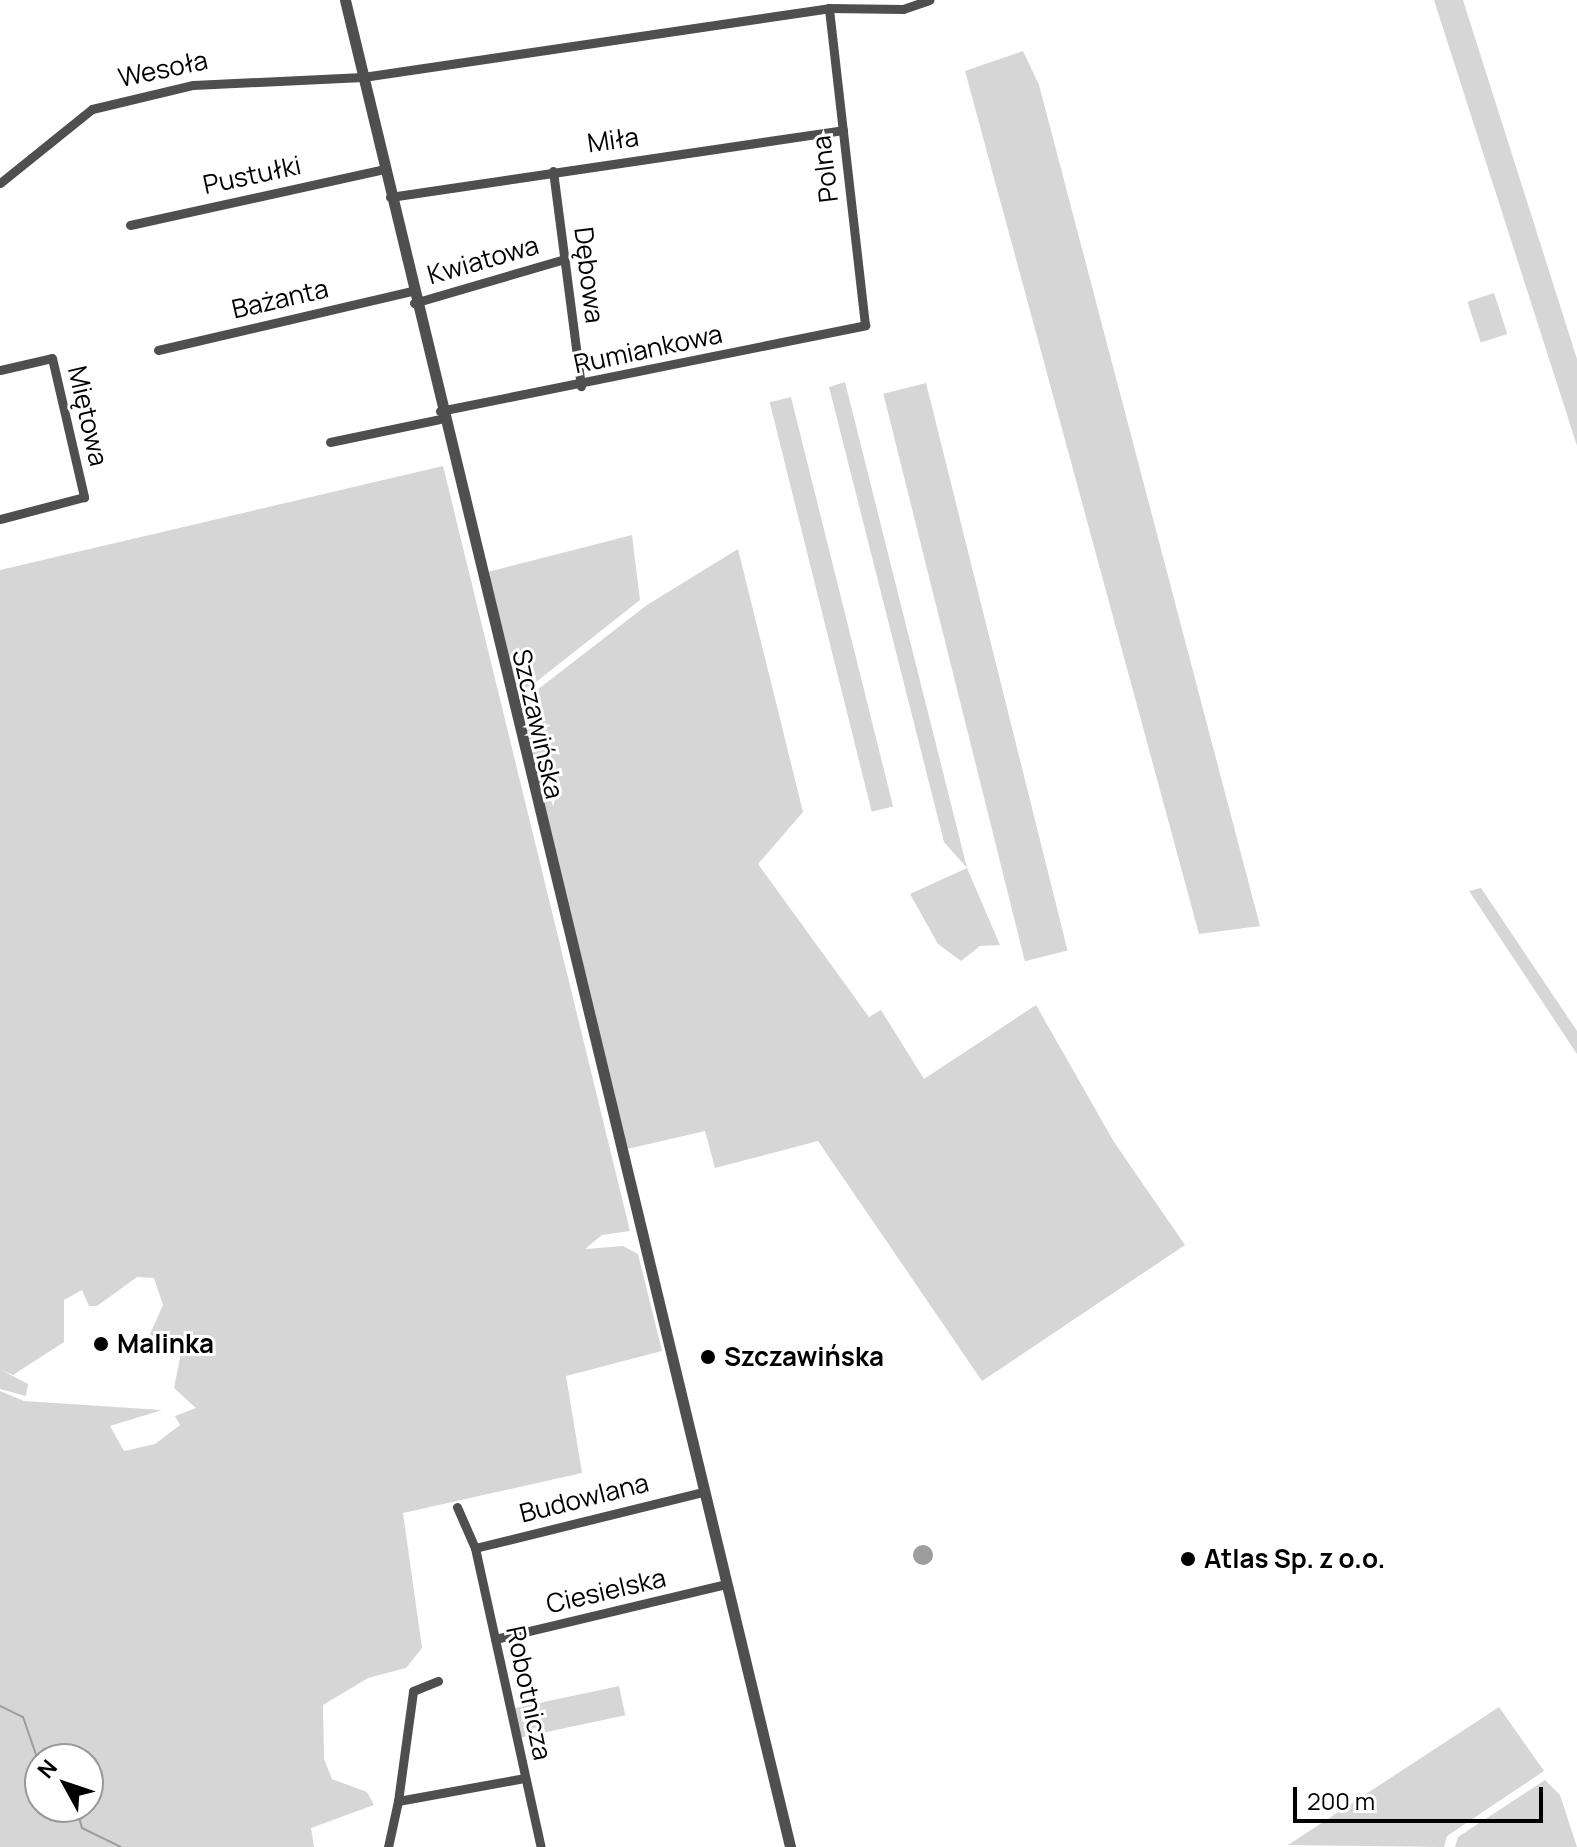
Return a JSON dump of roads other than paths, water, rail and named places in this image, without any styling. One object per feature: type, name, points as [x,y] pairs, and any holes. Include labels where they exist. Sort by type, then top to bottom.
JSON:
[{"type":"street","name":"Szczawińska","points":[[345,0],[440,415],[726,1584],[786,1846]]},
{"type":"street","name":"Wesoła","points":[[0,183],[54,133],[131,97],[224,79],[363,77],[829,8],[894,11],[929,0]]},
{"type":"street","name":"Polna","points":[[829,8],[865,325]]},
{"type":"street","name":"Miła","points":[[390,197],[843,130]]},
{"type":"street","name":"Pustułki","points":[[130,225],[384,169]]},
{"type":"street","name":"Dębowa","points":[[553,171],[581,386]]},
{"type":"street","name":"Kwiatowa","points":[[413,297],[564,259]]},
{"type":"street","name":"Bażanta","points":[[158,350],[413,297]]},
{"type":"street","name":"Rumiankowa","points":[[330,442],[440,415],[865,325]]},
{"type":"street","name":"Miętowa","points":[[0,370],[52,358],[84,497],[0,519]]},
{"type":"street","name":"Budowlana","points":[[475,1548],[703,1492]]},
{"type":"street","name":"Robotnicza","points":[[457,1507],[475,1548],[541,1847]]},
{"type":"street","name":"Ciesielska","points":[[495,1639],[726,1584]]},
{"type":"street","points":[[388,1847],[398,1801],[413,1691],[438,1681]]},
{"type":"street","points":[[398,1801],[524,1778]]},
{"type":"waterway","points":[[0,1706],[23,1717],[32,1743]]},
{"type":"waterway","points":[[81,1823],[82,1828],[121,1847]]},
{"type":"place","name":"Malinka","points":[[101,1344]]},
{"type":"place","name":"Szczawińska","points":[[708,1357]]},
{"type":"place","name":"Atlas Sp. z o.o.","points":[[1188,1559]]}]
